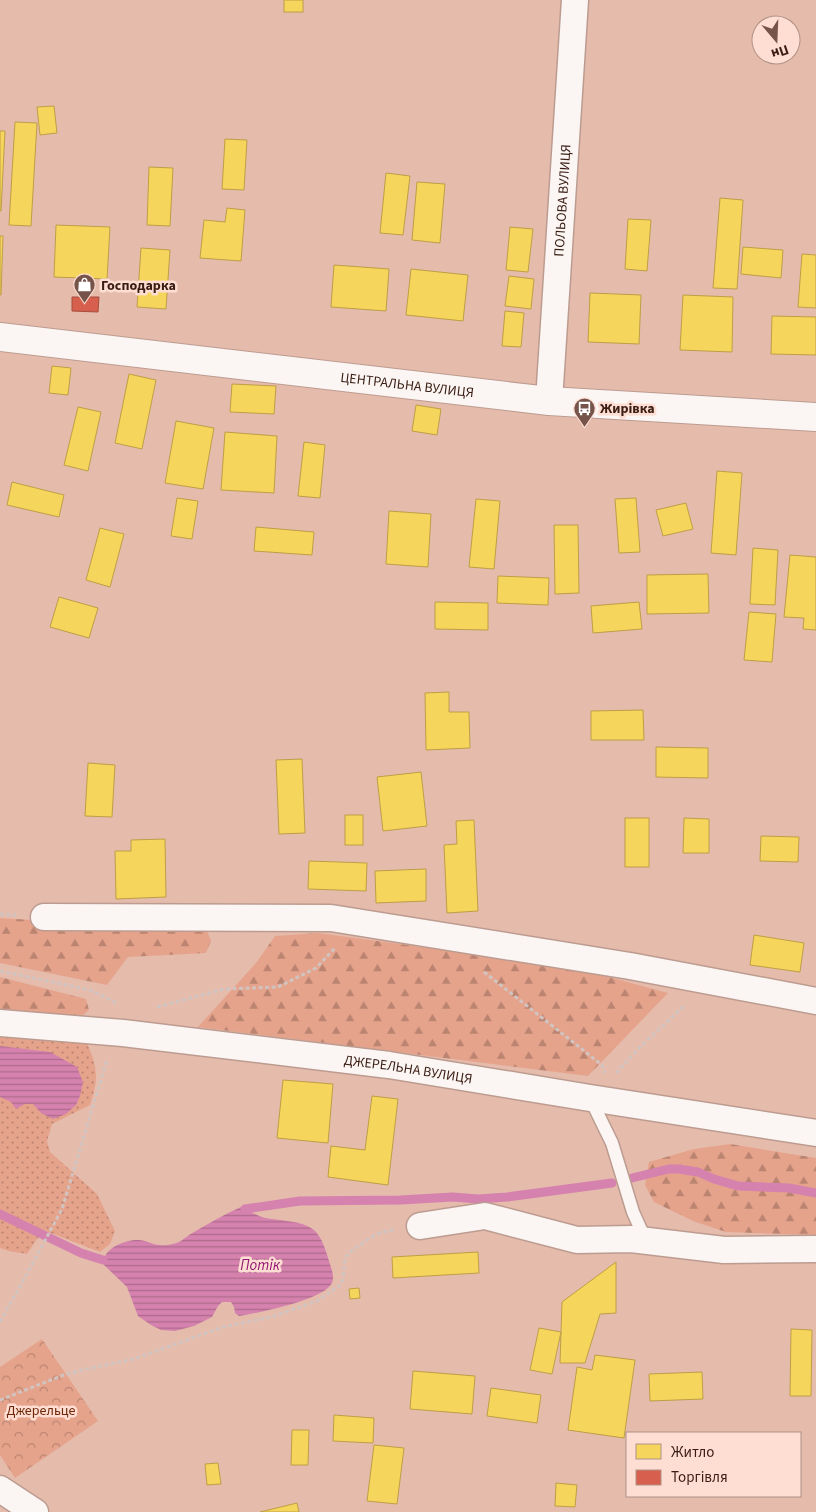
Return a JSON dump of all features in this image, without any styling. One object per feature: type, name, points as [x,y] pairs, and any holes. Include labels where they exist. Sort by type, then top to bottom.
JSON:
[{"type":"street","name":"ПОЛЬОВА ВУЛИЦЯ","points":[[549,401],[575,0]]},
{"type":"street","name":"ЦЕНТРАЛЬНА ВУЛИЦЯ","points":[[0,337],[549,401],[816,417]]},
{"type":"street","points":[[44,917],[332,918],[620,965],[816,1001]]},
{"type":"street","name":"ДЖЕРЕЛЬНА ВУЛИЦЯ","points":[[0,1023],[125,1026],[389,1065],[603,1093],[816,1133]]},
{"type":"street","points":[[420,1226],[485,1216],[577,1240],[631,1239],[724,1250],[816,1249]]},
{"type":"street","points":[[0,1489],[30,1510]]},
{"type":"lane","points":[[603,1093],[612,1143],[633,1212],[646,1241]]},
{"type":"path","points":[[125,1026],[224,989],[278,987],[316,968],[339,943],[375,925]]},
{"type":"path","points":[[482,970],[602,1065],[603,1093]]},
{"type":"path","points":[[0,971],[90,990],[125,1026]]},
{"type":"path","points":[[603,1093],[639,1048],[710,981]]},
{"type":"path","points":[[0,1322],[62,1209],[125,1026]]},
{"type":"path","points":[[0,1400],[61,1376],[134,1359],[222,1327],[271,1317],[318,1301],[339,1286],[343,1280],[345,1258],[358,1245],[382,1232],[420,1226]]},
{"type":"green space","points":[[0,918],[207,931],[211,941],[206,953],[128,957],[107,985],[0,963]]},
{"type":"green space","points":[[318,933],[572,967],[668,993],[588,1076],[198,1027],[256,963],[275,936]]},
{"type":"green space","points":[[0,977],[86,999],[89,1010],[80,1018],[0,1013]]},
{"type":"green space","points":[[0,1036],[87,1043],[96,1074],[95,1088],[90,1105],[52,1124],[47,1141],[50,1152],[97,1194],[115,1231],[110,1244],[100,1252],[43,1230],[27,1254],[0,1248]]},
{"type":"green space","points":[[730,1144],[816,1158],[816,1235],[726,1232],[693,1221],[654,1202],[645,1185],[649,1162],[694,1149]]},
{"type":"green space","name":"Джерельце","points":[[42,1339],[98,1421],[15,1478],[0,1455],[0,1367]]},
{"type":"water","points":[[0,1046],[50,1052],[77,1067],[83,1082],[76,1105],[66,1114],[53,1119],[41,1113],[33,1104],[25,1104],[16,1109],[11,1102],[0,1097]]},
{"type":"water","name":"Потік","points":[[241,1207],[262,1217],[303,1224],[314,1230],[327,1253],[333,1275],[332,1283],[317,1295],[304,1300],[274,1309],[239,1316],[235,1313],[231,1302],[222,1302],[212,1317],[194,1326],[175,1331],[161,1330],[138,1316],[127,1287],[104,1265],[106,1254],[115,1246],[132,1240],[162,1245],[177,1243]]},
{"type":"building: Житло","points":[[284,0],[303,0],[303,12],[284,12]]},
{"type":"building: Житло","points":[[54,106],[57,133],[40,135],[37,107]]},
{"type":"building: Житло","points":[[15,122],[37,123],[31,226],[9,225]]},
{"type":"building: Житло","points":[[0,131],[5,131],[1,211],[0,211]]},
{"type":"building: Житло","points":[[225,139],[247,140],[244,190],[222,189]]},
{"type":"building: Житло","points":[[149,167],[173,168],[170,226],[147,225]]},
{"type":"building: Житло","points":[[386,173],[410,176],[403,235],[380,233]]},
{"type":"building: Житло","points":[[417,182],[445,184],[440,243],[412,240]]},
{"type":"building: Житло","points":[[720,198],[743,200],[737,289],[713,288]]},
{"type":"building: Житло","points":[[227,208],[245,210],[241,261],[200,258],[204,220],[225,222]]},
{"type":"building: Житло","points":[[628,219],[651,220],[647,271],[625,269]]},
{"type":"building: Житло","points":[[56,225],[110,227],[107,279],[54,277]]},
{"type":"building: Житло","points":[[510,227],[533,229],[528,272],[506,270]]},
{"type":"building: Житло","points":[[0,236],[3,236],[1,295],[0,295]]},
{"type":"building: Житло","points":[[743,247],[783,250],[781,278],[741,274]]},
{"type":"building: Житло","points":[[141,248],[170,250],[166,309],[137,307]]},
{"type":"building: Житло","points":[[802,254],[816,255],[816,308],[798,307]]},
{"type":"building: Житло","points":[[334,265],[389,269],[386,311],[331,307]]},
{"type":"building: Житло","points":[[411,269],[468,275],[463,321],[406,315]]},
{"type":"building: Житло","points":[[509,276],[534,279],[531,309],[505,306]]},
{"type":"building: Житло","points":[[590,293],[641,295],[639,344],[588,342]]},
{"type":"building: Житло","points":[[683,295],[733,297],[732,352],[680,350]]},
{"type":"building: Житло","points":[[505,311],[524,313],[521,347],[502,346]]},
{"type":"building: Житло","points":[[772,316],[816,317],[816,355],[771,354]]},
{"type":"building: Житло","points":[[52,366],[71,368],[68,395],[49,393]]},
{"type":"building: Житло","points":[[129,374],[156,380],[142,449],[115,443]]},
{"type":"building: Житло","points":[[232,384],[276,386],[274,414],[230,412]]},
{"type":"building: Житло","points":[[416,405],[441,409],[437,435],[412,431]]},
{"type":"building: Житло","points":[[78,407],[101,412],[88,471],[64,465]]},
{"type":"building: Житло","points":[[176,421],[214,428],[203,489],[165,483]]},
{"type":"building: Житло","points":[[225,432],[277,436],[274,493],[221,490]]},
{"type":"building: Житло","points":[[304,442],[325,445],[320,498],[298,496]]},
{"type":"building: Житло","points":[[717,471],[742,473],[736,555],[711,553]]},
{"type":"building: Житло","points":[[12,482],[64,495],[59,517],[7,505]]},
{"type":"building: Житло","points":[[177,498],[198,501],[192,539],[171,536]]},
{"type":"building: Житло","points":[[636,498],[640,552],[619,553],[615,499]]},
{"type":"building: Житло","points":[[476,499],[500,501],[494,569],[469,567]]},
{"type":"building: Житло","points":[[686,503],[693,529],[663,536],[656,510]]},
{"type":"building: Житло","points":[[389,511],[431,514],[428,567],[386,564]]},
{"type":"building: Житло","points":[[554,525],[578,525],[579,593],[555,594]]},
{"type":"building: Житло","points":[[256,527],[314,532],[312,555],[254,551]]},
{"type":"building: Житло","points":[[100,528],[124,534],[110,587],[86,580]]},
{"type":"building: Житло","points":[[753,548],[778,550],[775,605],[750,604]]},
{"type":"building: Житло","points":[[790,555],[816,557],[816,630],[803,629],[804,618],[784,617]]},
{"type":"building: Житло","points":[[708,574],[709,613],[647,614],[647,575]]},
{"type":"building: Житло","points":[[498,576],[549,578],[548,605],[497,603]]},
{"type":"building: Житло","points":[[59,597],[98,608],[89,638],[50,627]]},
{"type":"building: Житло","points":[[435,602],[488,603],[488,630],[435,629]]},
{"type":"building: Житло","points":[[639,602],[642,629],[593,633],[591,606]]},
{"type":"building: Житло","points":[[749,612],[776,614],[772,662],[744,660]]},
{"type":"building: Житло","points":[[449,692],[449,712],[469,712],[470,748],[426,750],[425,693]]},
{"type":"building: Житло","points":[[643,710],[644,740],[591,740],[591,711]]},
{"type":"building: Житло","points":[[656,747],[708,748],[708,778],[656,777]]},
{"type":"building: Житло","points":[[302,759],[305,833],[279,834],[276,760]]},
{"type":"building: Житло","points":[[88,763],[115,765],[112,817],[85,816]]},
{"type":"building: Житло","points":[[421,772],[427,826],[383,831],[377,777]]},
{"type":"building: Житло","points":[[345,815],[363,815],[363,845],[345,845]]},
{"type":"building: Житло","points":[[625,818],[649,818],[649,867],[625,867]]},
{"type":"building: Житло","points":[[684,818],[709,819],[709,853],[683,853]]},
{"type":"building: Житло","points":[[474,820],[478,911],[447,913],[444,845],[457,844],[456,821]]},
{"type":"building: Житло","points":[[761,836],[799,837],[798,862],[760,861]]},
{"type":"building: Житло","points":[[165,839],[166,897],[116,899],[115,851],[131,851],[131,840]]},
{"type":"building: Житло","points":[[309,861],[367,863],[366,891],[308,889]]},
{"type":"building: Житло","points":[[426,869],[426,901],[376,903],[375,871]]},
{"type":"building: Житло","points":[[754,935],[804,943],[800,972],[750,965]]},
{"type":"building: Житло","points":[[283,1080],[333,1084],[328,1143],[277,1138]]},
{"type":"building: Житло","points":[[372,1096],[398,1099],[388,1185],[328,1177],[331,1146],[365,1150]]},
{"type":"building: Житло","points":[[478,1252],[479,1273],[393,1278],[392,1257]]},
{"type":"building: Житло","points":[[616,1262],[616,1313],[600,1314],[585,1363],[560,1363],[562,1302]]},
{"type":"building: Житло","points":[[359,1288],[360,1298],[350,1299],[349,1289]]},
{"type":"building: Житло","points":[[539,1328],[561,1332],[552,1374],[530,1370]]},
{"type":"building: Житло","points":[[791,1329],[812,1330],[811,1396],[790,1396]]},
{"type":"building: Житло","points":[[595,1355],[635,1360],[624,1438],[568,1430],[577,1367],[592,1370]]},
{"type":"building: Житло","points":[[413,1371],[475,1376],[472,1414],[410,1409]]},
{"type":"building: Житло","points":[[702,1372],[703,1399],[650,1401],[649,1374]]},
{"type":"building: Житло","points":[[491,1388],[541,1395],[537,1423],[487,1416]]},
{"type":"building: Житло","points":[[334,1415],[374,1418],[373,1443],[333,1441]]},
{"type":"building: Житло","points":[[292,1430],[309,1430],[308,1465],[291,1465]]},
{"type":"building: Житло","points":[[374,1445],[404,1448],[397,1504],[367,1501]]},
{"type":"building: Житло","points":[[218,1463],[221,1484],[207,1485],[205,1464]]},
{"type":"building: Житло","points":[[556,1483],[577,1485],[575,1507],[555,1506]]},
{"type":"building: Житло","points":[[297,1503],[299,1512],[260,1512]]},
{"type":"building: Торгівля","name":"Господарка","points":[[72,297],[99,297],[98,312],[72,311]]},
{"type":"waterway","points":[[632,1178],[669,1169],[678,1169],[698,1172],[738,1186],[789,1188],[816,1193]]},
{"type":"waterway","points":[[245,1209],[300,1201],[507,1197],[612,1183]]},
{"type":"waterway","name":"Потік","points":[[0,1214],[81,1253],[103,1260]]},
{"type":"place","name":"Господарка","points":[[85,304]]},
{"type":"place","name":"Жирівка","points":[[584,427]]}]
